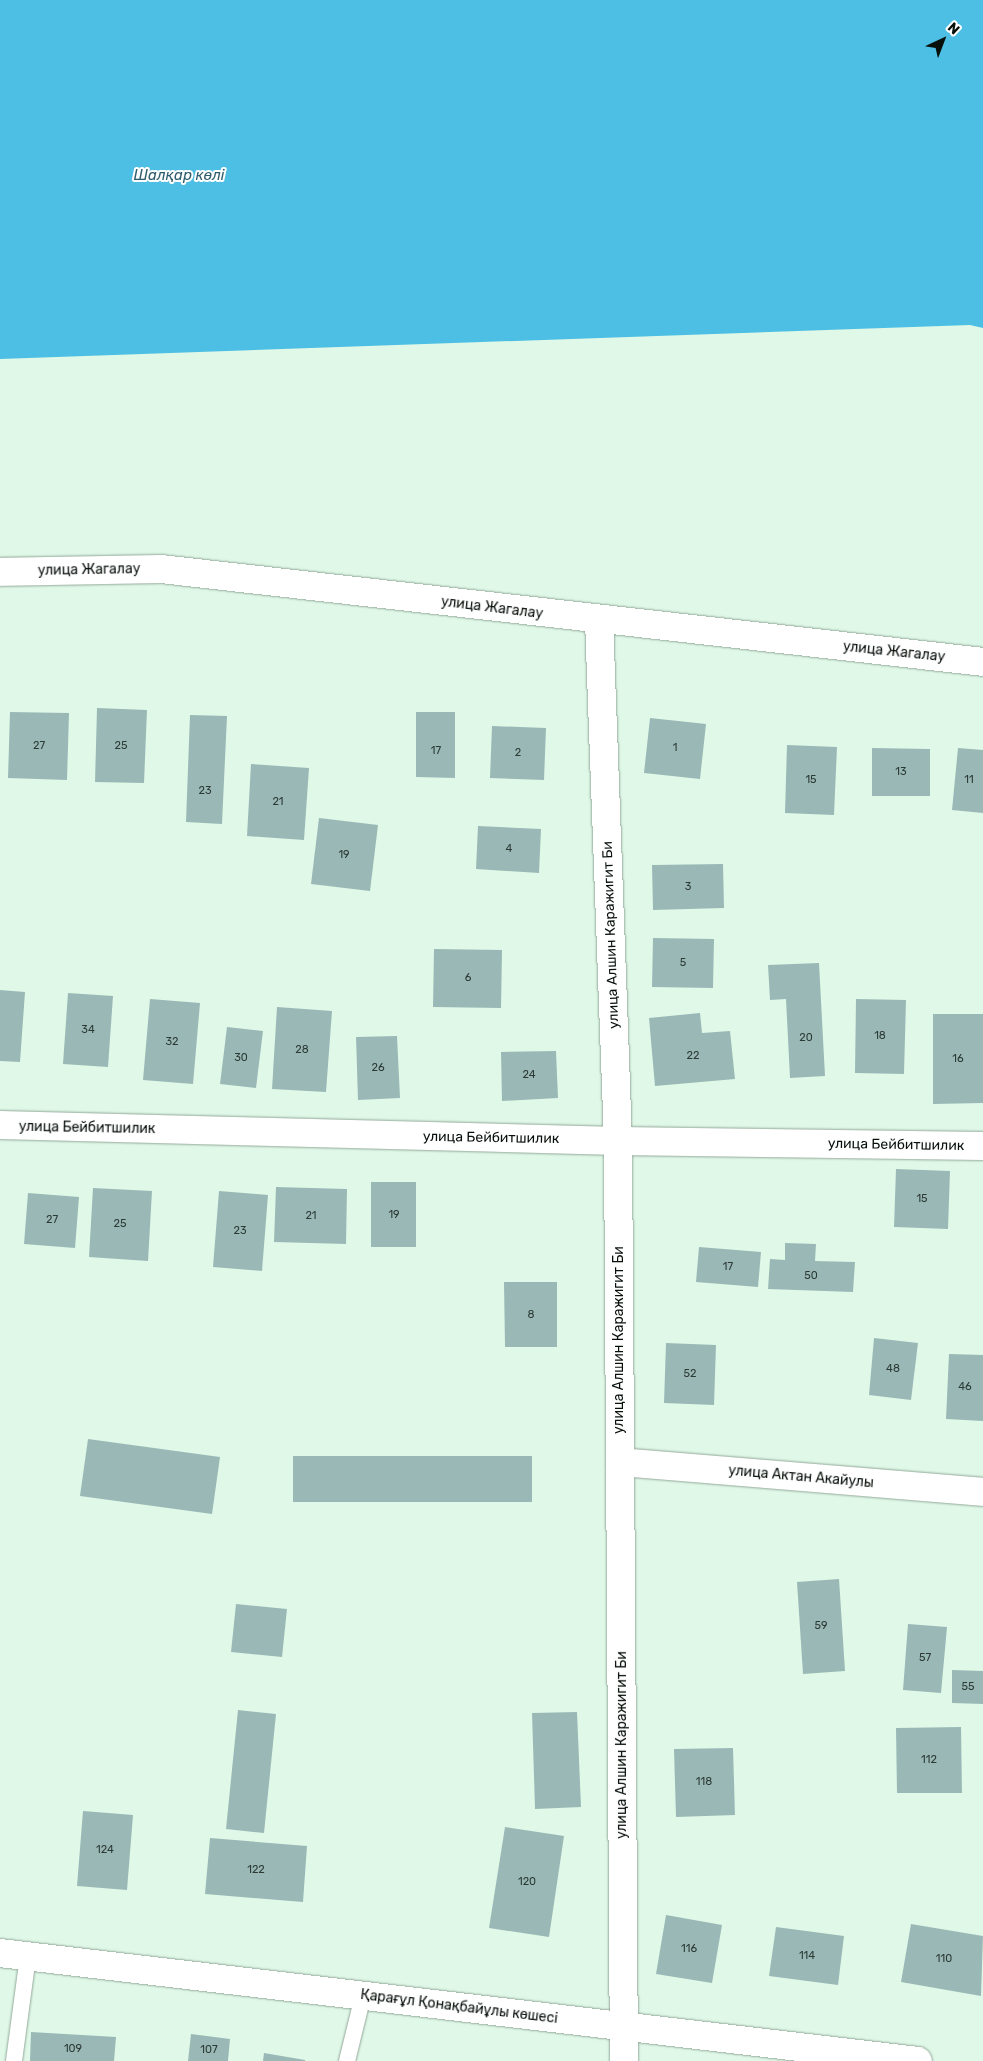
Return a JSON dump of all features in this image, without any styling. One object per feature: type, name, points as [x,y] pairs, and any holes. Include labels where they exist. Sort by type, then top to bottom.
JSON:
[{"type":"street","name":"улица Жагалау","points":[[0,572],[161,570],[983,662]]},
{"type":"street","name":"улица Алшин Каражигит Би","points":[[599,620],[618,1141],[624,2061]]},
{"type":"street","name":"улица Бейбитшилик","points":[[0,1125],[618,1141],[983,1146]]},
{"type":"street","name":"улица Актан Акайулы","points":[[620,1462],[983,1492]]},
{"type":"street","name":"Қарағұл Қонақбайұлы көшесі","points":[[0,1953],[918,2061]]},
{"type":"lane","points":[[14,2061],[28,1956]]},
{"type":"lane","points":[[347,2061],[362,1996]]},
{"type":"water","name":"Шалқар көлі","points":[[0,0],[983,0],[983,328],[970,325],[0,359]]},
{"type":"building","points":[[97,708],[147,710],[144,783],[95,782]]},
{"type":"building","points":[[10,712],[69,713],[67,780],[8,778]]},
{"type":"building","points":[[416,712],[455,712],[455,778],[416,777]]},
{"type":"building","points":[[190,715],[227,716],[222,824],[186,822]]},
{"type":"building","points":[[650,718],[706,724],[700,779],[644,773]]},
{"type":"building","points":[[492,726],[546,728],[544,780],[490,778]]},
{"type":"building","points":[[787,745],[837,747],[834,815],[785,813]]},
{"type":"building","points":[[872,748],[930,749],[930,796],[872,796]]},
{"type":"building","points":[[958,748],[983,750],[983,813],[952,810]]},
{"type":"building","points":[[251,764],[309,768],[304,840],[247,836]]},
{"type":"building","points":[[319,818],[378,825],[370,891],[311,884]]},
{"type":"building","points":[[478,826],[541,829],[539,873],[476,869]]},
{"type":"building","points":[[723,864],[724,908],[653,910],[652,865]]},
{"type":"building","points":[[653,938],[714,939],[713,988],[652,987]]},
{"type":"building","points":[[434,949],[502,950],[501,1008],[433,1007]]},
{"type":"building","points":[[819,963],[825,1076],[790,1078],[786,999],[770,1000],[768,965]]},
{"type":"building","points":[[0,990],[25,992],[20,1062],[0,1061]]},
{"type":"building","points":[[68,993],[113,996],[108,1067],[63,1064]]},
{"type":"building","points":[[150,999],[200,1003],[193,1084],[143,1080]]},
{"type":"building","points":[[856,999],[906,1000],[904,1074],[855,1073]]},
{"type":"building","points":[[277,1007],[332,1011],[326,1092],[272,1089]]},
{"type":"building","points":[[700,1013],[702,1033],[730,1031],[735,1079],[655,1086],[649,1018]]},
{"type":"building","points":[[933,1014],[983,1014],[983,1103],[933,1104]]},
{"type":"building","points":[[227,1027],[263,1031],[256,1088],[220,1084]]},
{"type":"building","points":[[397,1036],[400,1098],[358,1100],[356,1037]]},
{"type":"building","points":[[556,1051],[558,1098],[502,1101],[501,1052]]},
{"type":"building","points":[[896,1169],[950,1171],[948,1229],[894,1227]]},
{"type":"building","points":[[371,1182],[416,1182],[416,1247],[371,1247]]},
{"type":"building","points":[[276,1187],[347,1189],[346,1244],[274,1242]]},
{"type":"building","points":[[93,1188],[152,1191],[148,1261],[89,1257]]},
{"type":"building","points":[[219,1191],[268,1195],[262,1271],[213,1267]]},
{"type":"building","points":[[28,1193],[79,1197],[75,1248],[24,1244]]},
{"type":"building","points":[[785,1243],[816,1244],[815,1261],[855,1262],[853,1292],[768,1289],[770,1259],[785,1260]]},
{"type":"building","points":[[699,1247],[761,1252],[758,1287],[696,1282]]},
{"type":"building","points":[[504,1282],[557,1282],[557,1347],[505,1347]]},
{"type":"building","points":[[874,1338],[918,1343],[911,1400],[869,1395]]},
{"type":"building","points":[[666,1343],[716,1345],[714,1405],[664,1403]]},
{"type":"building","points":[[949,1354],[983,1355],[983,1421],[946,1419]]},
{"type":"building","points":[[88,1439],[220,1457],[212,1514],[80,1496]]},
{"type":"building","points":[[293,1456],[532,1456],[532,1502],[293,1502]]},
{"type":"building","points":[[839,1579],[845,1671],[803,1674],[797,1582]]},
{"type":"building","points":[[236,1604],[287,1609],[282,1657],[231,1652]]},
{"type":"building","points":[[908,1624],[947,1627],[941,1693],[903,1690]]},
{"type":"building","points":[[952,1670],[983,1671],[983,1704],[952,1703]]},
{"type":"building","points":[[238,1710],[276,1714],[264,1833],[226,1829]]},
{"type":"building","points":[[577,1712],[581,1807],[535,1809],[532,1713]]},
{"type":"building","points":[[961,1727],[962,1793],[897,1793],[896,1728]]},
{"type":"building","points":[[733,1748],[735,1815],[676,1817],[674,1749]]},
{"type":"building","points":[[83,1811],[133,1815],[127,1890],[77,1886]]},
{"type":"building","points":[[505,1827],[564,1836],[549,1937],[489,1928]]},
{"type":"building","points":[[210,1838],[307,1846],[303,1902],[205,1894]]},
{"type":"building","points":[[666,1915],[722,1925],[712,1983],[656,1974]]},
{"type":"building","points":[[911,1924],[983,1936],[981,1996],[901,1982]]},
{"type":"building","points":[[776,1927],[844,1936],[838,1985],[769,1976]]},
{"type":"building","points":[[31,2032],[116,2037],[114,2061],[30,2061]]},
{"type":"building","points":[[191,2034],[230,2039],[228,2061],[188,2061]]},
{"type":"building","points":[[264,2053],[305,2060],[305,2061],[263,2061]]}]
